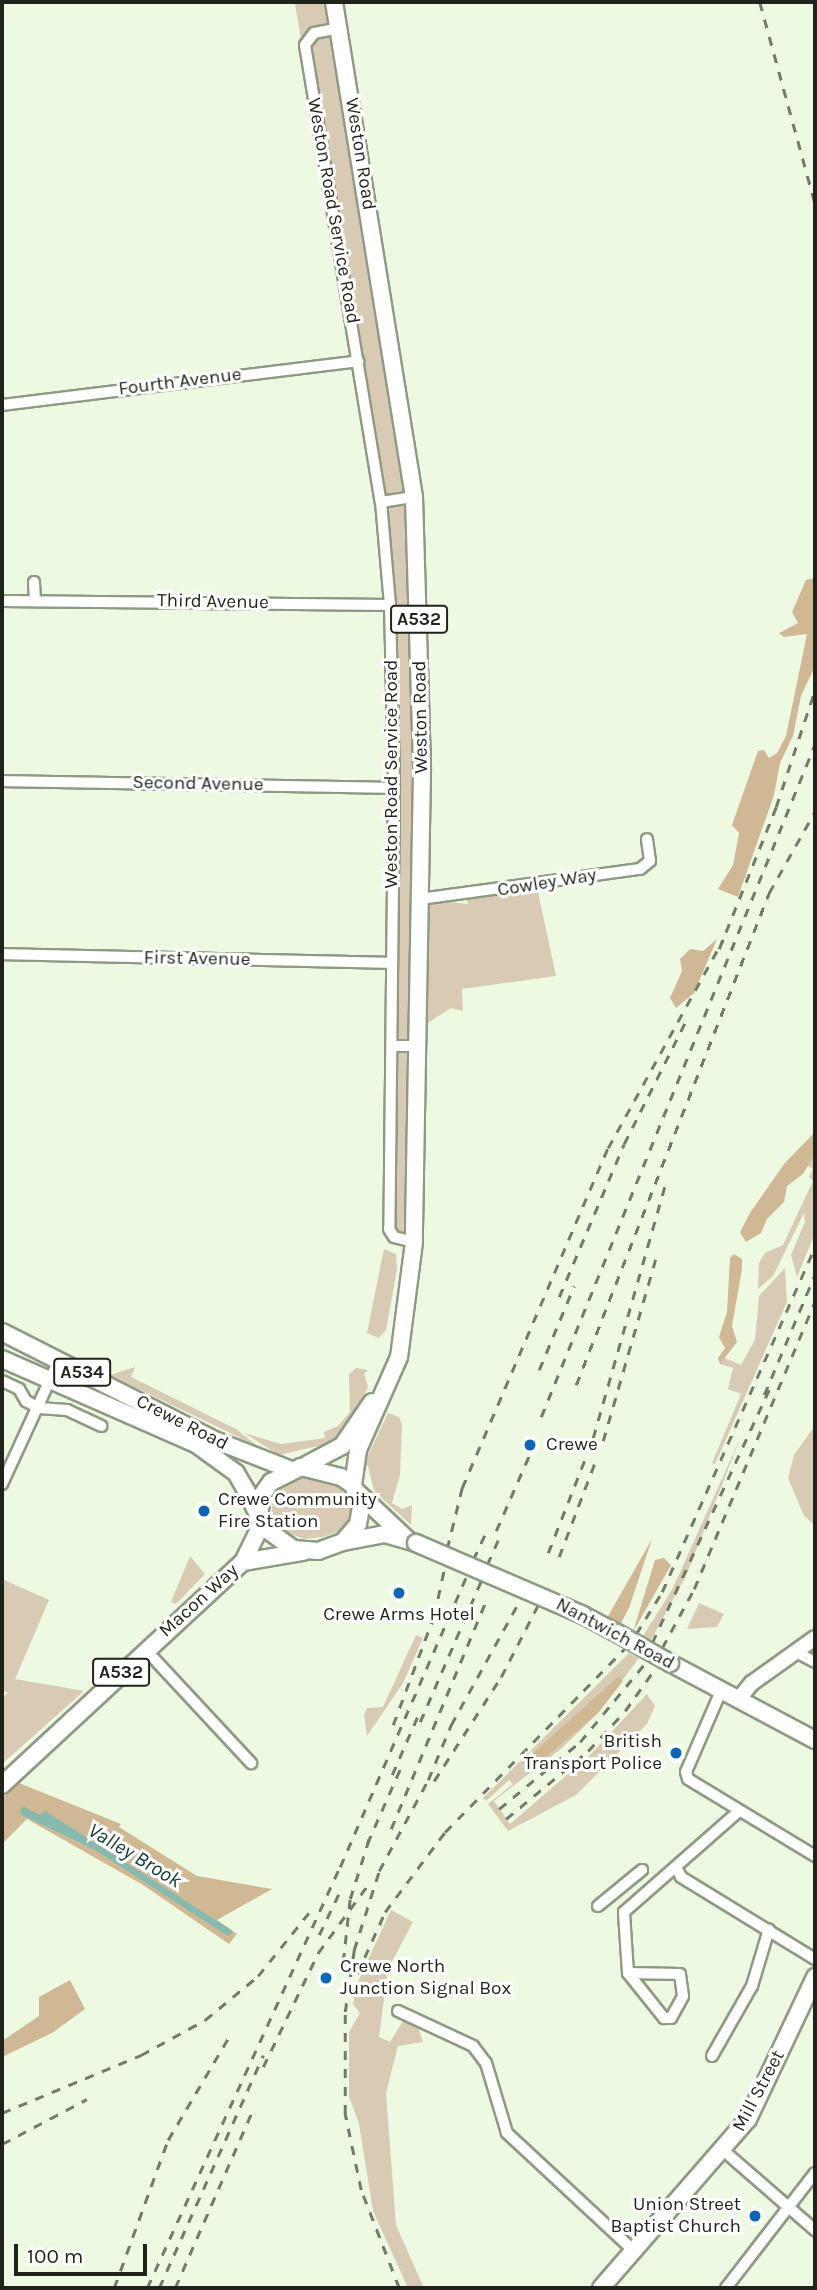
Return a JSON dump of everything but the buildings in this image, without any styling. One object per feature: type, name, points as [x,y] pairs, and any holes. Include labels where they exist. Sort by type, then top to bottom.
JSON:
[{"type":"main road","name":"Weston Road","points":[[334,2],[414,497],[422,757],[415,1046],[414,1242],[399,1357],[358,1450],[354,1488]]},
{"type":"main road","name":"Weston Road","points":[[295,1468],[342,1446],[361,1421],[380,1386],[404,1312]]},
{"type":"main road","name":"Crewe Road","points":[[2,1332],[217,1441],[295,1468]]},
{"type":"main road","name":"Crewe Road","points":[[2,1360],[196,1444],[236,1473],[260,1520]]},
{"type":"main road","name":"A534","points":[[295,1468],[330,1471],[354,1488]]},
{"type":"main road","points":[[260,1520],[267,1487],[295,1468]]},
{"type":"main road","points":[[343,1542],[358,1524],[361,1507],[354,1488]]},
{"type":"main road","name":"Nantwich Road","points":[[354,1488],[412,1542]]},
{"type":"main road","name":"A534","points":[[260,1520],[280,1541],[306,1552],[343,1542]]},
{"type":"main road","name":"Macon Way","points":[[2,1785],[145,1649],[243,1562],[260,1520]]},
{"type":"main road","name":"Nantwich Road","points":[[343,1542],[385,1534],[412,1542],[555,1601],[815,1740]]},
{"type":"main road","name":"Macon Way","points":[[243,1562],[306,1552]]},
{"type":"main road","name":"Mill Street","points":[[601,2288],[724,2151],[748,2119],[815,1977]]},
{"type":"street","name":"Weston Road Service Road","points":[[340,28],[314,33],[305,45],[381,502],[390,605],[394,788],[389,1229],[394,1237],[414,1242]]},
{"type":"street","name":"Fourth Avenue","points":[[2,405],[358,361]]},
{"type":"street","points":[[381,502],[414,497]]},
{"type":"street","points":[[34,582],[35,600]]},
{"type":"street","name":"Third Avenue","points":[[2,601],[390,605]]},
{"type":"street","name":"Second Avenue","points":[[2,781],[394,788]]},
{"type":"street","name":"Cowley Way","points":[[420,899],[640,869],[650,861],[648,839]]},
{"type":"street","name":"First Avenue","points":[[2,954],[391,963]]},
{"type":"street","points":[[392,1046],[415,1046]]},
{"type":"street","points":[[2,1484],[59,1360]]},
{"type":"street","points":[[2,1381],[39,1408],[67,1410],[102,1426]]},
{"type":"street","points":[[738,1700],[752,1683],[815,1638]]},
{"type":"street","points":[[145,1649],[251,1763]]},
{"type":"street","points":[[796,1652],[815,1662]]},
{"type":"street","points":[[720,1691],[685,1772],[688,1779],[738,1812],[815,1856]]},
{"type":"street","points":[[628,1973],[680,1974],[683,1996],[671,2018],[664,2018],[628,1973],[624,1912],[634,1899],[676,1867],[738,1812]]},
{"type":"street","points":[[676,1867],[681,1877],[815,1959]]},
{"type":"street","points":[[598,1906],[642,1870]]},
{"type":"street","points":[[624,1885],[634,1899]]},
{"type":"street","points":[[712,2056],[752,1986],[769,1929]]},
{"type":"street","points":[[398,2011],[473,2046],[486,2063],[507,2133],[635,2252]]},
{"type":"street","points":[[724,2151],[815,2230]]},
{"type":"street","points":[[726,2288],[815,2173]]},
{"type":"shaded area","points":[[334,2],[414,497],[420,899],[468,904],[465,894],[536,883],[556,976],[462,989],[463,1011],[451,1008],[425,1025],[414,1242],[389,1229],[394,788],[381,502],[295,4]]},
{"type":"shaded area","points":[[815,578],[815,666],[801,696],[793,736],[780,763],[774,795],[738,897],[718,889],[733,865],[739,833],[732,825],[758,751],[764,750],[769,758],[777,753],[786,736],[807,634],[784,637],[779,633],[798,623],[792,612],[806,580]]},
{"type":"shaded area","points":[[717,939],[694,993],[676,1008],[670,998],[682,971],[680,959],[690,949],[703,951]]},
{"type":"shaded area","points":[[815,1132],[815,1154],[803,1174],[787,1186],[784,1202],[767,1219],[761,1233],[746,1242],[740,1232],[750,1213],[784,1164]]},
{"type":"shaded area","points":[[815,1154],[815,1233],[797,1277],[791,1255],[805,1222],[804,1213],[773,1276],[758,1289],[759,1263],[765,1253],[783,1245],[813,1181],[809,1177],[813,1169],[807,1165]]},
{"type":"shaded area","points":[[384,1249],[396,1254],[397,1269],[386,1330],[379,1338],[367,1333]]},
{"type":"shaded area","points":[[734,1254],[742,1259],[732,1326],[737,1342],[720,1364],[718,1358],[725,1348],[719,1337],[727,1312],[730,1258]]},
{"type":"shaded area","points":[[785,1268],[787,1302],[715,1464],[712,1463],[741,1394],[728,1389],[733,1368],[720,1364],[723,1357],[741,1365],[755,1340],[759,1296]]},
{"type":"shaded area","points":[[135,1367],[131,1377],[236,1429],[259,1447],[110,1375]]},
{"type":"shaded area","points":[[356,1368],[368,1370],[364,1374],[368,1387],[348,1427],[331,1443],[279,1455],[244,1433],[281,1444],[325,1438],[324,1432],[338,1426],[350,1412],[349,1374]]},
{"type":"shaded area","points":[[388,1413],[399,1417],[402,1424],[400,1475],[392,1503],[402,1509],[412,1505],[411,1525],[374,1491],[368,1466],[363,1466]]},
{"type":"shaded area","points":[[815,1415],[815,1525],[804,1516],[788,1478],[794,1455],[814,1427]]},
{"type":"shaded area","points":[[742,1434],[686,1576],[651,1640],[643,1636],[673,1588]]},
{"type":"shaded area","points":[[313,1477],[340,1487],[351,1503],[350,1522],[340,1531],[305,1539],[282,1531],[271,1518],[274,1490],[289,1478]]},
{"type":"shaded area","points":[[652,1539],[629,1608],[620,1625],[607,1618]]},
{"type":"shaded area","points":[[190,1556],[205,1574],[176,1604],[171,1602]]},
{"type":"shaded area","points":[[664,1558],[671,1565],[633,1632],[655,1560]]},
{"type":"shaded area","points":[[2,1579],[49,1600],[15,1679],[84,1691],[2,1764],[2,1697],[8,1693],[2,1690]]},
{"type":"shaded area","points":[[699,1603],[724,1614],[717,1627],[687,1629]]},
{"type":"shaded area","points":[[416,1635],[423,1638],[403,1683],[367,1736],[364,1715],[367,1708],[383,1707]]},
{"type":"shaded area","points":[[629,1653],[639,1658],[598,1713],[562,1748],[494,1801],[510,1824],[589,1756],[647,1694],[655,1706],[647,1724],[576,1795],[508,1831],[488,1804],[513,1784],[509,1780],[486,1801],[483,1798]]},
{"type":"shaded area","points":[[619,1676],[623,1681],[598,1713],[535,1766],[522,1763]]},
{"type":"shaded area","points":[[19,1783],[121,1824],[119,1827],[197,1876],[272,1889],[217,1920],[237,1934],[229,1944],[143,1885],[27,1819],[2,1844],[2,1799]]},
{"type":"shaded area","points":[[391,1910],[413,1922],[388,1969],[379,2037],[390,2042],[403,2021],[418,2027],[423,2042],[398,2046],[386,2093],[396,2225],[424,2288],[408,2288],[373,2211],[359,2124],[349,2096],[349,2032],[360,2013],[353,2004],[356,1986]]},
{"type":"shaded area","points":[[70,1980],[85,2009],[52,2033],[2,2057],[2,2041],[39,2016],[39,1997]]},
{"type":"water","points":[[22,1806],[40,1815],[45,1811],[233,1931],[228,1936],[95,1850],[20,1814]]},
{"type":"railway","points":[[760,2],[815,203]]},
{"type":"railway","points":[[719,949],[776,807],[815,690]]},
{"type":"railway","points":[[541,1417],[815,744]]},
{"type":"railway","points":[[576,1385],[769,893],[815,811]]},
{"type":"railway","points":[[447,1549],[462,1488],[608,1148],[723,940]]},
{"type":"railway","points":[[559,1297],[624,1144],[687,1019]]},
{"type":"railway","points":[[593,1438],[667,1179]]},
{"type":"railway","points":[[636,1634],[662,1592],[815,1246]]},
{"type":"railway","points":[[603,1441],[656,1257]]},
{"type":"railway","points":[[764,1395],[815,1274]]},
{"type":"railway","points":[[539,1370],[574,1286]]},
{"type":"railway","points":[[662,1648],[694,1589],[815,1301]]},
{"type":"railway","points":[[652,1643],[771,1386]]},
{"type":"railway","points":[[496,1531],[539,1433]]},
{"type":"railway","points":[[548,1553],[587,1454]]},
{"type":"railway","points":[[559,1557],[597,1457]]},
{"type":"railway","points":[[473,1560],[485,1534]]},
{"type":"railway","points":[[487,1565],[498,1540]]},
{"type":"railway","points":[[393,1725],[434,1616],[445,1565]]},
{"type":"railway","points":[[147,2288],[340,1867],[467,1575]]},
{"type":"railway","points":[[420,1722],[481,1581]]},
{"type":"railway","points":[[399,2288],[361,2190],[345,2114],[345,2012],[354,1950],[379,1871],[428,1780],[451,1725],[521,1598]]},
{"type":"railway","points":[[391,1829],[485,1603]]},
{"type":"railway","points":[[434,1781],[501,1677],[538,1605]]},
{"type":"railway","points":[[357,1974],[385,1912],[445,1832],[624,1649]]},
{"type":"railway","points":[[499,1809],[580,1742],[647,1661]]},
{"type":"railway","points":[[506,1819],[588,1751],[625,1711],[657,1666]]},
{"type":"railway","points":[[392,1775],[420,1711]]},
{"type":"railway","points":[[367,1844],[401,1767]]},
{"type":"railway","points":[[343,1962],[350,1899],[370,1836]]},
{"type":"railway","points":[[263,2067],[318,1953],[367,1886]]},
{"type":"railway","points":[[319,1935],[342,1887]]},
{"type":"railway","points":[[2,2113],[141,2055],[205,2020],[258,1976],[311,1910]]},
{"type":"railway","points":[[114,2288],[168,2140],[229,2037]]},
{"type":"railway","points":[[159,2288],[263,2055]]},
{"type":"railway","points":[[2,2144],[87,2099]]},
{"type":"railway","points":[[175,2288],[252,2112]]},
{"type":"place","name":"Crewe","points":[[530,1445]]},
{"type":"place","name":"Crewe Community Fire Station","points":[[204,1511]]},
{"type":"place","name":"Crewe Arms Hotel","points":[[399,1593]]},
{"type":"place","name":"British Transport Police","points":[[676,1753]]},
{"type":"place","name":"Crewe North Junction Signal Box","points":[[326,1978]]},
{"type":"place","name":"Union Street Baptist Church","points":[[755,2216]]},
{"type":"water label","name":"Valley Brook","points":[[135,1855]]}]
